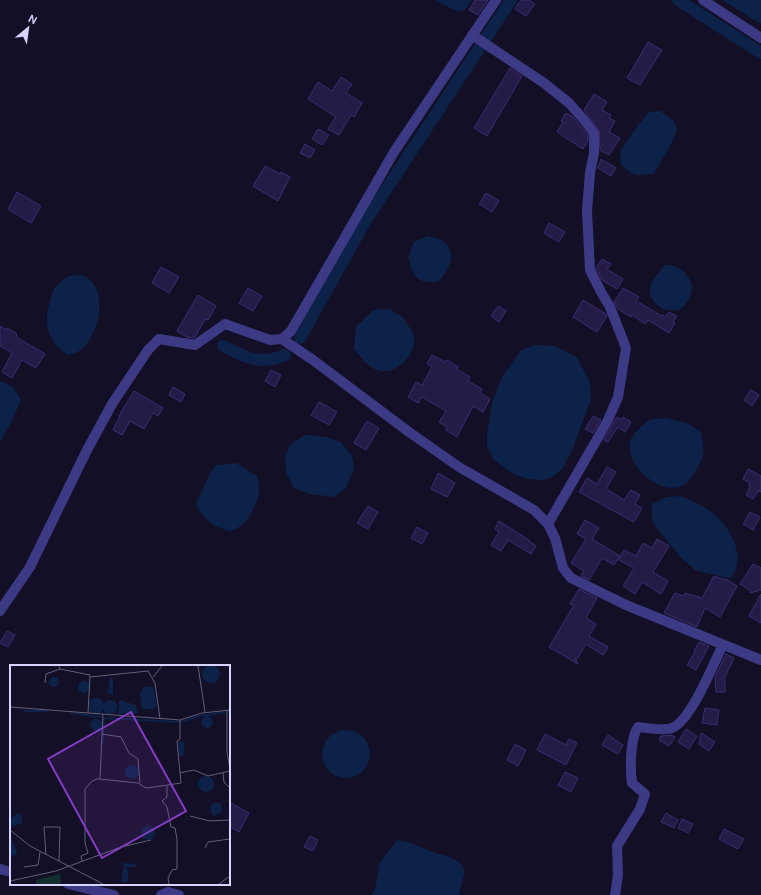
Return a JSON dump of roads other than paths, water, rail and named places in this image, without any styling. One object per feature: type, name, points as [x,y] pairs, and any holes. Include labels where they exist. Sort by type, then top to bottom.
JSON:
[{"type":"street","points":[[0,611],[30,567],[86,452],[112,404],[148,350],[159,339],[195,345],[225,324],[270,340],[282,339],[291,331],[394,152],[496,0]]},
{"type":"street","points":[[703,0],[761,38]]},
{"type":"street","points":[[472,35],[544,84],[569,103],[594,133],[594,153],[590,173],[587,211],[590,270],[610,307],[626,348],[618,397],[607,422],[548,524]]},
{"type":"street","points":[[282,339],[346,384],[459,468],[534,510],[548,524],[555,538],[563,568],[571,578],[626,605],[761,660]]},
{"type":"street","points":[[614,895],[618,875],[616,846],[640,809],[646,794],[632,783],[631,772],[634,734],[638,727],[672,728],[684,720],[691,710],[723,645]]},
{"type":"street","points":[[0,869],[10,872]]},
{"type":"street","points":[[72,885],[114,895]]},
{"type":"street","points":[[162,895],[168,892],[179,895]]},
{"type":"water","points":[[435,0],[472,0],[464,11],[454,10]]},
{"type":"water","points":[[722,0],[761,0],[761,24]]},
{"type":"water","points":[[660,111],[674,121],[677,130],[669,148],[654,174],[639,175],[632,173],[621,164],[620,151],[649,112]]},
{"type":"water","points":[[428,236],[438,238],[443,241],[448,245],[450,250],[450,262],[446,272],[438,282],[425,281],[417,278],[412,270],[408,257],[414,242]]},
{"type":"water","points":[[665,265],[675,266],[682,270],[688,277],[692,286],[689,299],[683,307],[676,310],[668,310],[661,307],[651,296],[650,288],[652,282]]},
{"type":"water","points":[[68,276],[84,276],[93,283],[99,302],[99,313],[97,323],[88,342],[78,352],[68,355],[55,344],[51,338],[48,331],[47,317],[53,290]]},
{"type":"water","points":[[389,309],[402,317],[411,329],[414,336],[413,349],[405,361],[399,366],[387,371],[380,371],[372,368],[354,349],[356,327],[373,310]]},
{"type":"water","points":[[535,345],[555,346],[577,358],[590,382],[591,399],[572,451],[563,468],[554,476],[544,480],[527,479],[512,473],[494,460],[487,447],[487,436],[492,403],[502,377],[521,350]]},
{"type":"water","points":[[0,381],[13,387],[21,400],[11,423],[0,442]]},
{"type":"water","points":[[666,418],[687,423],[701,432],[703,445],[702,459],[691,479],[680,487],[671,488],[653,482],[638,468],[630,451],[630,442],[632,438],[646,422],[652,419]]},
{"type":"water","points":[[305,435],[326,437],[341,442],[352,456],[354,469],[346,488],[334,497],[310,494],[294,488],[286,473],[285,456],[290,445]]},
{"type":"water","points":[[236,463],[257,476],[259,490],[251,514],[243,524],[230,531],[209,522],[202,515],[196,504],[210,473],[216,465]]},
{"type":"water","points":[[679,496],[693,501],[707,509],[722,522],[728,530],[733,539],[738,558],[732,577],[727,578],[695,570],[681,558],[655,526],[652,519],[652,504],[667,497]]},
{"type":"water","points":[[341,730],[351,730],[360,734],[366,740],[370,749],[370,759],[366,768],[360,774],[351,778],[341,778],[332,774],[326,768],[322,759],[322,749],[326,740],[332,734]]},
{"type":"water","points":[[397,840],[408,842],[450,857],[460,863],[465,871],[459,895],[372,895],[375,890],[380,862]]},
{"type":"waterway","points":[[300,338],[366,220],[511,0]]},
{"type":"waterway","points":[[678,0],[761,53]]},
{"type":"waterway","points":[[223,346],[253,359],[268,360],[285,355]]}]
